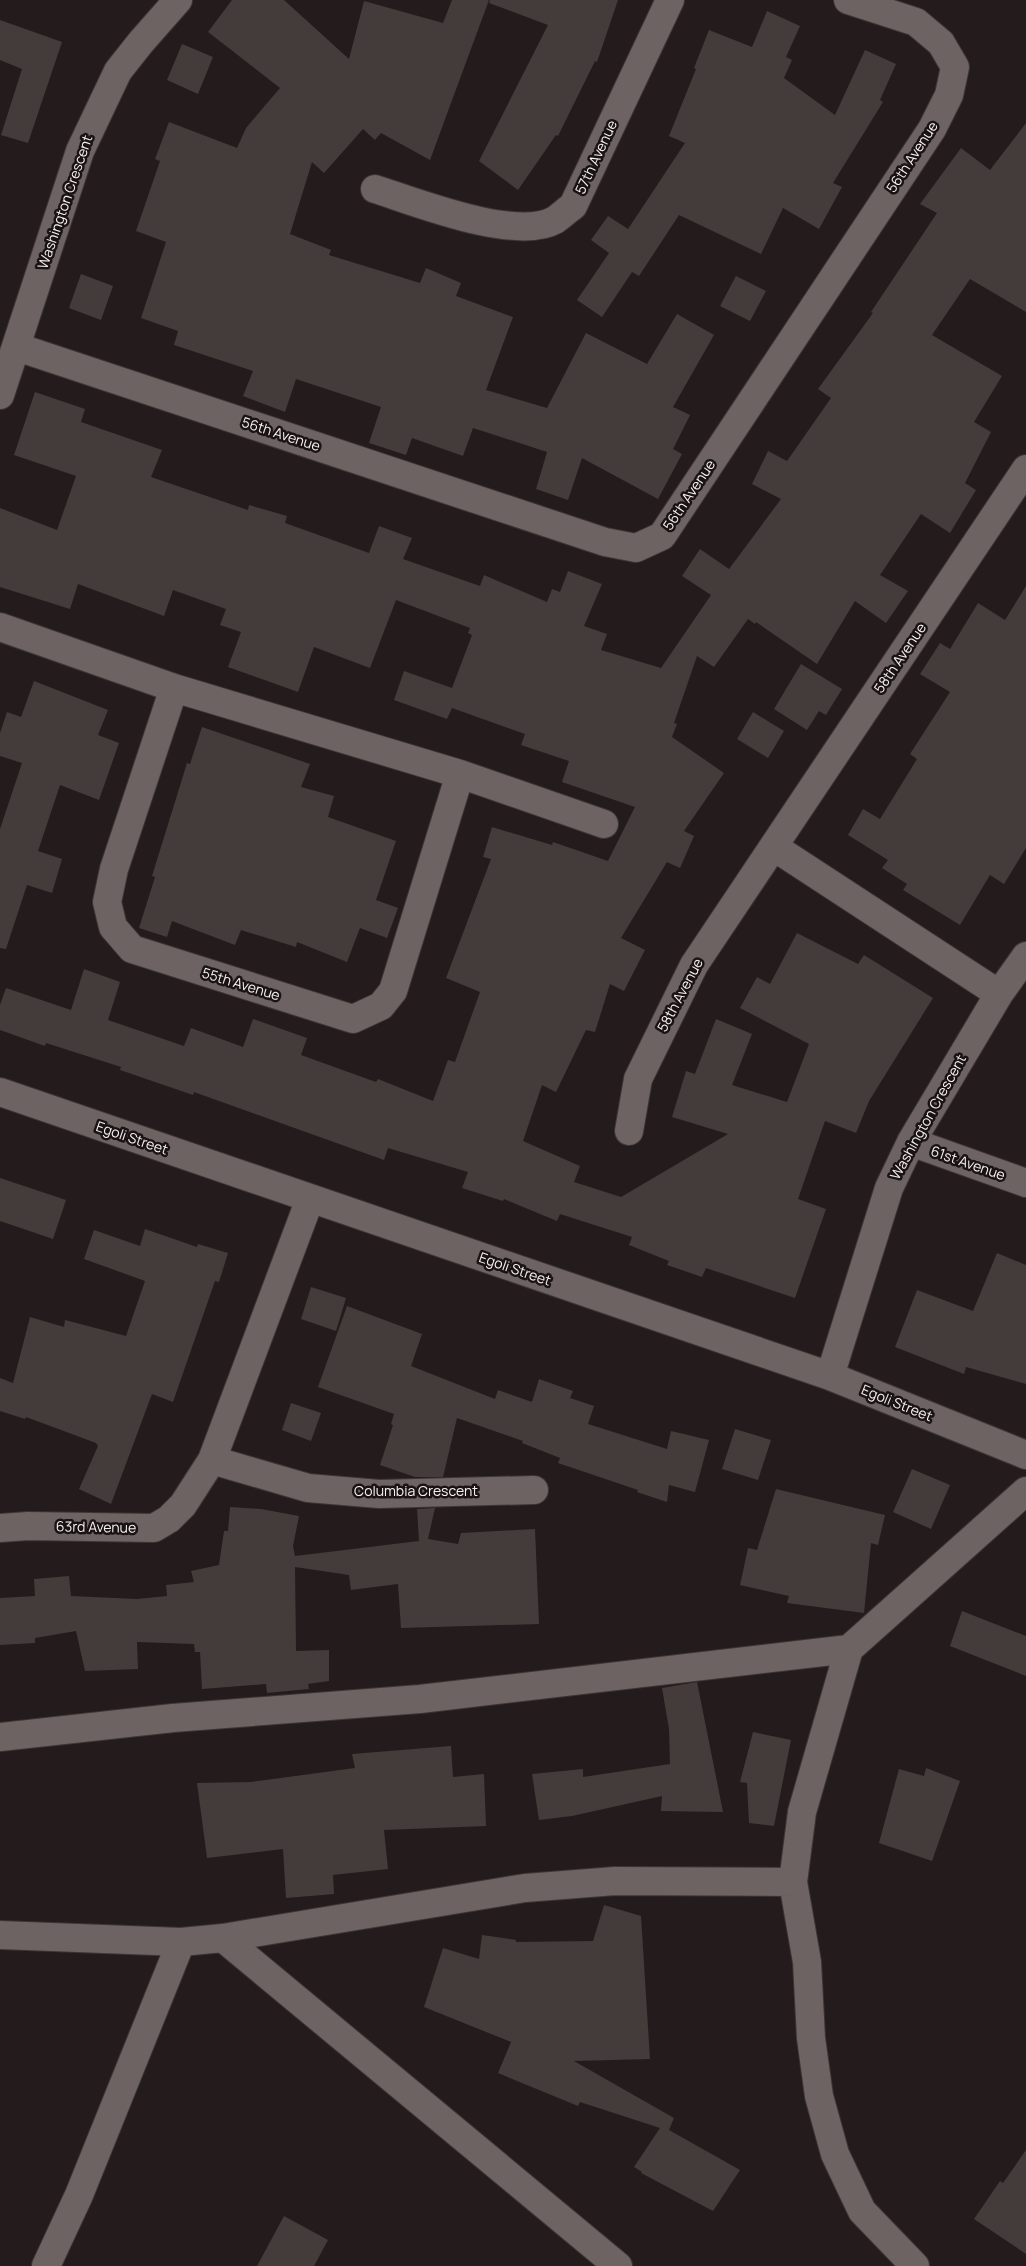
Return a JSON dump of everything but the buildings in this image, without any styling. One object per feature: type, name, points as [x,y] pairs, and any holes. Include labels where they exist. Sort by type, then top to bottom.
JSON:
[{"type":"street","name":"Washington Crescent","points":[[0,395],[80,151],[118,71],[140,42],[178,0]]},
{"type":"street","name":"57th Avenue","points":[[375,189],[485,223],[528,226],[554,220],[573,206],[670,0]]},
{"type":"street","name":"56th Avenue","points":[[17,347],[605,542],[636,548],[662,536],[932,129],[949,95],[956,67],[941,44],[916,22],[848,0]]},
{"type":"street","name":"58th Avenue","points":[[629,1131],[638,1079],[694,965],[1026,470]]},
{"type":"street","points":[[0,627],[174,688],[460,774],[604,824]]},
{"type":"street","name":"55th Avenue","points":[[174,688],[114,869],[107,902],[113,927],[132,950],[352,1019],[381,1006],[393,992],[460,774]]},
{"type":"street","points":[[774,847],[999,994]]},
{"type":"street","name":"Washington Crescent","points":[[830,1376],[888,1188],[911,1142],[999,994],[1026,956]]},
{"type":"street","name":"Egoli Street","points":[[0,1092],[830,1376],[1026,1456]]},
{"type":"street","name":"61st Avenue","points":[[911,1142],[1026,1183]]},
{"type":"street","points":[[212,1460],[310,1199]]},
{"type":"street","name":"Columbia Crescent","points":[[212,1460],[308,1488],[370,1494],[534,1490]]},
{"type":"street","name":"63rd Avenue","points":[[0,1528],[28,1526],[154,1528],[169,1519],[183,1505],[212,1460]]},
{"type":"street","points":[[915,2266],[862,2211],[835,2154],[819,2096],[811,2038],[807,1962],[793,1882],[802,1812],[849,1649],[1026,1492]]},
{"type":"street","points":[[0,1737],[173,1718],[420,1699],[849,1649]]},
{"type":"street","points":[[2,1936],[181,1942],[223,1938],[525,1888],[615,1881],[793,1882]]},
{"type":"street","points":[[223,1938],[618,2266]]},
{"type":"street","points":[[46,2266],[79,2195],[181,1942]]}]
